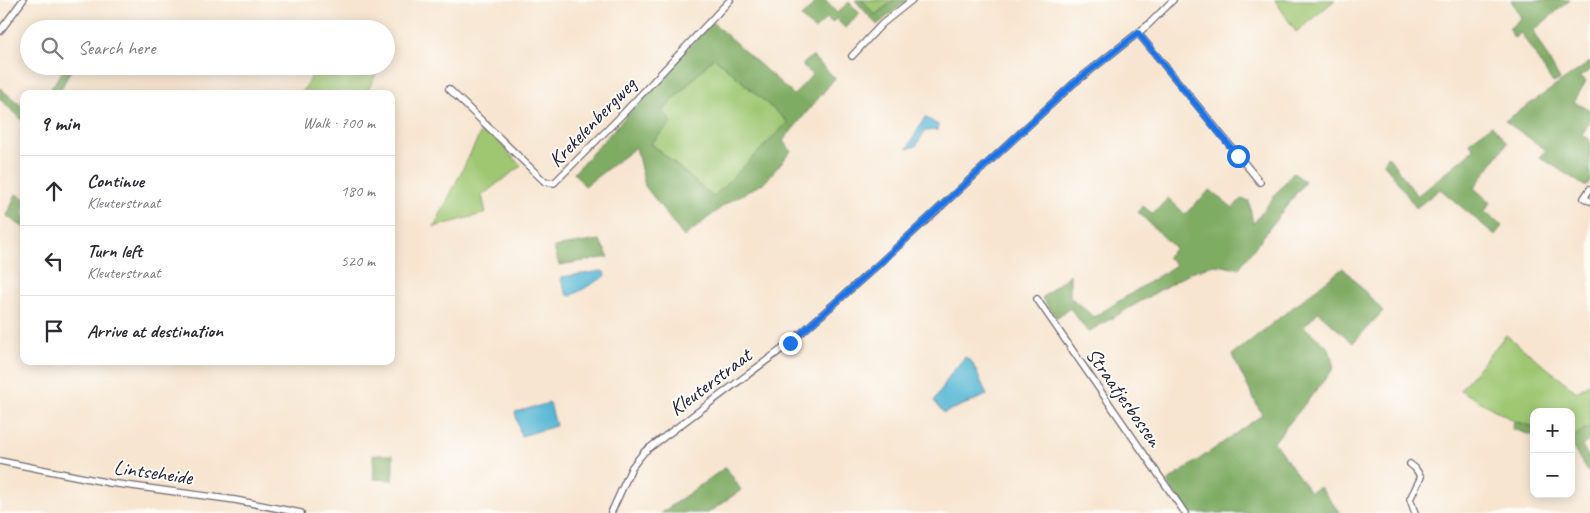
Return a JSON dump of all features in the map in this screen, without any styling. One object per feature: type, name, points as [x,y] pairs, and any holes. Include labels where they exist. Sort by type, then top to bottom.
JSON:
[{"type":"street","points":[[0,31],[23,0]]},
{"type":"street","name":"Krekelenbergweg","points":[[449,89],[545,182],[554,184],[730,0]]},
{"type":"street","points":[[852,56],[882,24],[912,0]]},
{"type":"street","name":"Kleuterstraat","points":[[611,513],[632,467],[644,452],[790,343],[888,256],[1073,84],[1138,33],[1173,0]]},
{"type":"street","points":[[1138,33],[1260,182]]},
{"type":"street","points":[[1590,189],[1584,198],[1590,201]]},
{"type":"street","name":"Straatjesbossen","points":[[1037,299],[1184,513]]},
{"type":"street","name":"Lintseheide","points":[[0,461],[110,483],[235,500],[301,513]]},
{"type":"street","points":[[1410,464],[1421,477],[1410,500],[1415,513]]},
{"type":"green space","points":[[818,0],[825,0],[837,13],[849,2],[860,14],[845,28],[836,19],[832,23],[827,18],[815,30],[801,17]]},
{"type":"green space","points":[[855,0],[862,0],[875,15],[894,0],[908,0],[877,25]]},
{"type":"green space","points":[[862,0],[894,0],[875,15]]},
{"type":"green space","points":[[1275,0],[1335,0],[1296,32]]},
{"type":"green space","points":[[1511,0],[1570,0],[1533,31],[1560,80],[1553,83],[1521,33],[1514,38],[1509,29],[1521,18]]},
{"type":"green space","points":[[712,22],[794,95],[812,75],[802,65],[812,56],[835,78],[783,141],[791,151],[765,182],[727,203],[684,237],[645,186],[636,147],[585,186],[574,173]],"holes":[[[714,57],[788,122],[713,197],[651,144],[672,122],[662,111]]]},
{"type":"green space","points":[[714,57],[788,122],[713,197],[651,143],[671,122],[662,112]]},
{"type":"green space","points":[[1590,62],[1590,70],[1579,77],[1586,81],[1574,102],[1590,110],[1590,121],[1582,135],[1590,140],[1590,181],[1586,187],[1540,157],[1546,150],[1505,121]]},
{"type":"green space","points":[[60,75],[68,75],[60,90],[50,90]]},
{"type":"green space","points":[[313,75],[376,75],[368,90],[303,90]]},
{"type":"green space","points":[[0,88],[20,105],[20,118],[0,99]]},
{"type":"green space","points":[[1492,125],[1507,143],[1474,188],[1490,202],[1485,212],[1502,226],[1495,235],[1440,189],[1416,208],[1384,163],[1388,156],[1417,196],[1474,149],[1469,142]]},
{"type":"green space","points":[[484,126],[521,166],[482,195],[486,213],[434,227]]},
{"type":"green space","points":[[1293,172],[1305,182],[1239,268],[1214,265],[1191,272],[1088,332],[1070,308],[1056,318],[1042,298],[1070,274],[1070,297],[1094,317],[1176,265],[1167,257],[1175,248],[1138,212],[1143,206],[1153,214],[1168,198],[1185,214],[1210,190],[1233,208],[1241,199],[1249,201],[1253,224]]},
{"type":"green space","points":[[16,194],[20,196],[20,225],[7,216]]},
{"type":"green space","points":[[599,240],[609,257],[559,265],[554,247]]},
{"type":"green space","points":[[1343,268],[1383,311],[1353,343],[1318,312],[1304,327],[1329,348],[1334,368],[1274,442],[1310,492],[1320,487],[1340,513],[1188,513],[1167,482],[1262,415],[1232,355]]},
{"type":"green space","points":[[1506,335],[1577,392],[1590,383],[1590,426],[1575,435],[1575,408],[1530,408],[1530,426],[1514,421],[1460,390]]},
{"type":"green space","points":[[1514,421],[1530,426],[1530,435],[1512,429]]},
{"type":"green space","points":[[1590,426],[1590,440],[1582,446],[1590,460],[1590,472],[1588,472],[1575,451],[1575,435]]},
{"type":"green space","points":[[373,455],[393,455],[393,480],[374,479]]},
{"type":"green space","points":[[726,467],[741,490],[708,513],[661,513]]},
{"type":"water","points":[[925,117],[938,125],[938,130],[925,131],[916,146],[907,149]]},
{"type":"water","points":[[602,271],[605,273],[604,277],[571,296],[567,295],[561,280],[562,277]]},
{"type":"water","points":[[965,357],[972,362],[987,395],[944,413],[934,401],[952,372]]},
{"type":"water","points":[[550,403],[556,426],[521,436],[515,412]]},
{"type":"route","points":[[790,343],[880,263],[1073,84],[1138,33],[1238,156]]}]
